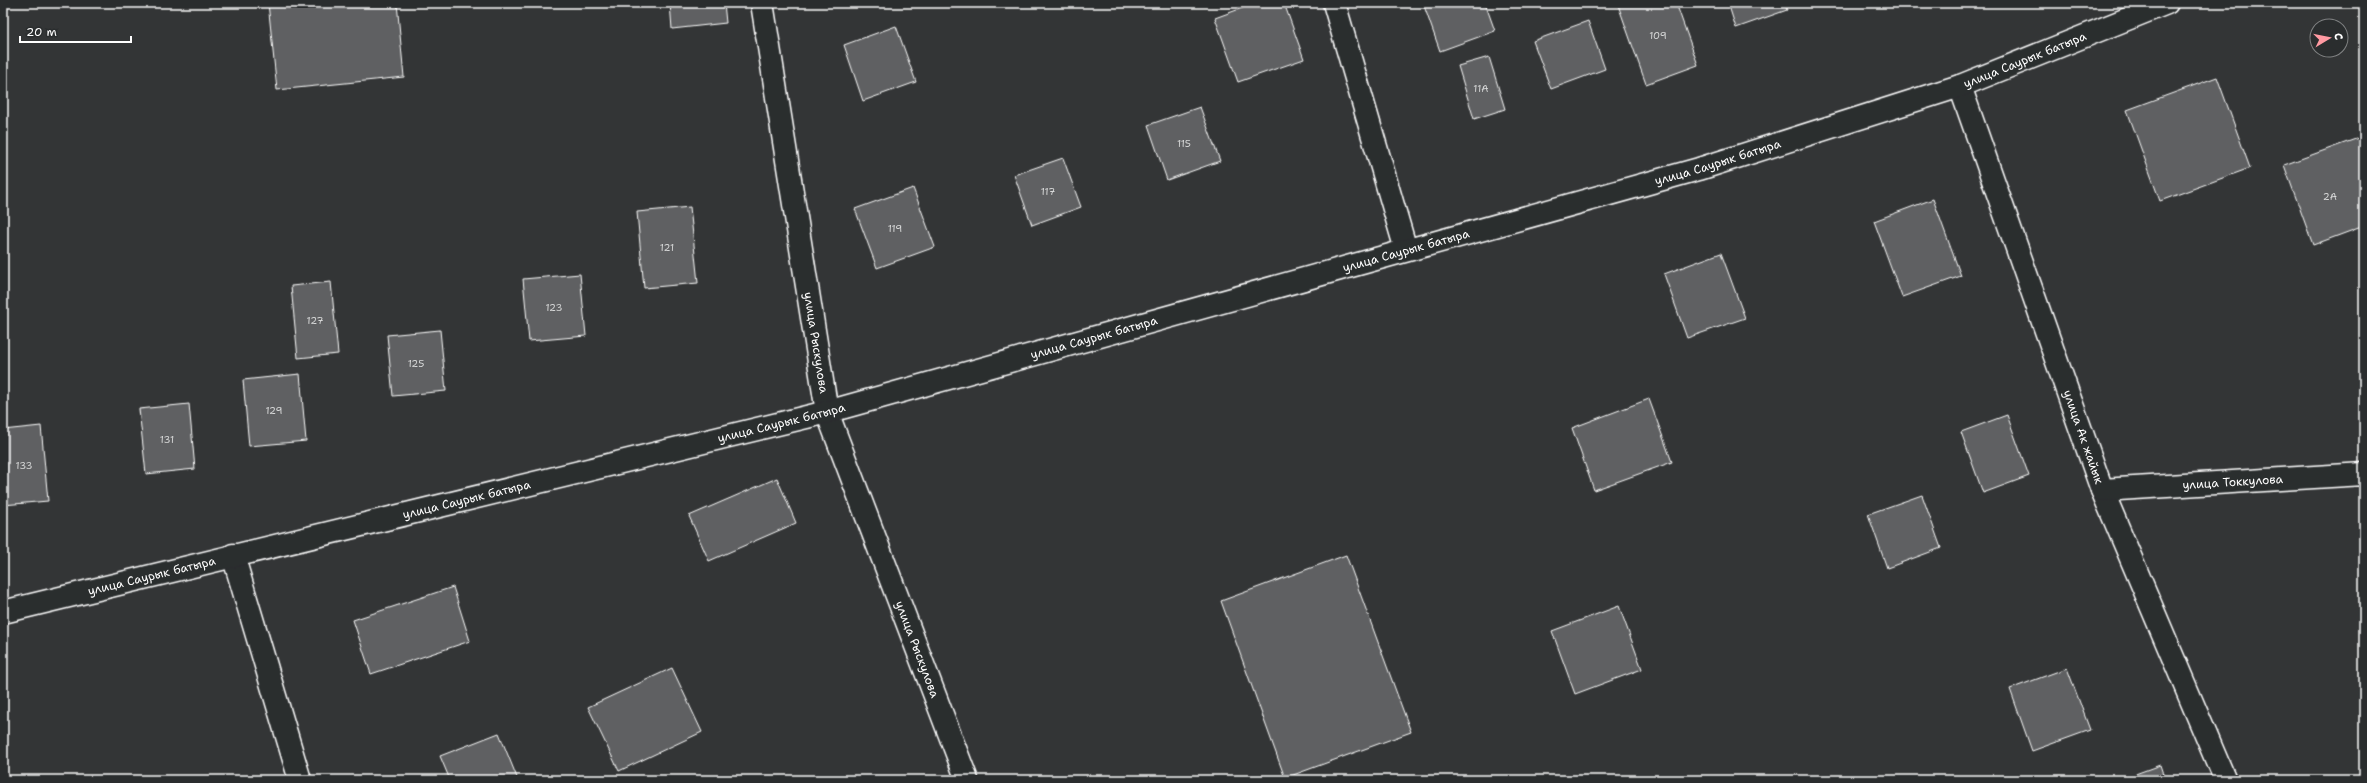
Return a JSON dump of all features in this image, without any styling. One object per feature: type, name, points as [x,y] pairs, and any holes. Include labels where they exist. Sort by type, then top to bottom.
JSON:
[{"type":"street","name":"улица Рыскулова","points":[[762,3],[827,412],[967,780]]},
{"type":"street","points":[[1334,3],[1406,250]]},
{"type":"street","name":"улица Саурык батыра","points":[[3,612],[827,412],[1699,169],[1960,86],[2167,3]]},
{"type":"street","name":"улица Ак жайык","points":[[1960,86],[2102,490],[2226,780]]},
{"type":"street","name":"улица Токкулова","points":[[2102,490],[2364,474]]},
{"type":"street","points":[[233,555],[300,780]]},
{"type":"building","points":[[268,3],[397,3],[404,77],[277,90]]},
{"type":"building","points":[[670,3],[724,3],[726,23],[672,29]]},
{"type":"building","points":[[1256,3],[1284,3],[1304,59],[1238,82],[1215,18]]},
{"type":"building","points":[[1423,3],[1485,3],[1495,31],[1440,51]]},
{"type":"building","points":[[1625,3],[1676,3],[1698,65],[1646,84],[1618,5]]},
{"type":"building","points":[[1728,3],[1784,3],[1787,10],[1736,28]]},
{"type":"building","points":[[1588,21],[1605,69],[1551,89],[1533,41]]},
{"type":"building","points":[[896,26],[916,82],[863,101],[844,45]]},
{"type":"building","points":[[1489,57],[1505,109],[1474,119],[1458,66]]},
{"type":"building","points":[[2217,77],[2250,168],[2160,201],[2127,110]]},
{"type":"building","points":[[1200,107],[1220,161],[1167,180],[1148,125]]},
{"type":"building","points":[[2364,136],[2364,226],[2313,245],[2284,165]]},
{"type":"building","points":[[1063,158],[1081,207],[1032,225],[1014,175]]},
{"type":"building","points":[[913,188],[935,247],[877,268],[855,209]]},
{"type":"building","points":[[1933,199],[1961,276],[1902,297],[1874,221]]},
{"type":"building","points":[[690,207],[698,283],[644,288],[637,212]]},
{"type":"building","points":[[1721,253],[1745,318],[1687,338],[1664,274]]},
{"type":"building","points":[[580,274],[586,336],[529,341],[523,279]]},
{"type":"building","points":[[331,282],[338,354],[298,358],[291,286]]},
{"type":"building","points":[[440,330],[446,391],[393,396],[387,335]]},
{"type":"building","points":[[300,374],[306,441],[249,446],[243,380]]},
{"type":"building","points":[[1649,399],[1672,462],[1594,490],[1572,428]]},
{"type":"building","points":[[189,404],[195,469],[146,474],[139,409]]},
{"type":"building","points":[[2007,415],[2029,476],[1983,493],[1961,432]]},
{"type":"building","points":[[41,426],[48,501],[3,505],[3,430]]},
{"type":"building","points":[[777,478],[796,523],[709,561],[689,516]]},
{"type":"building","points":[[1922,495],[1941,548],[1887,568],[1868,514]]},
{"type":"building","points":[[1346,555],[1411,732],[1285,778],[1221,601]]},
{"type":"building","points":[[453,587],[470,641],[371,674],[353,620]]},
{"type":"building","points":[[1619,606],[1642,669],[1575,694],[1552,631]]},
{"type":"building","points":[[672,668],[702,732],[619,771],[588,707]]},
{"type":"building","points":[[2067,668],[2090,730],[2032,751],[2010,689]]},
{"type":"building","points":[[499,733],[518,780],[450,780],[440,756]]},
{"type":"building","points":[[2160,765],[2165,780],[2119,780]]}]
